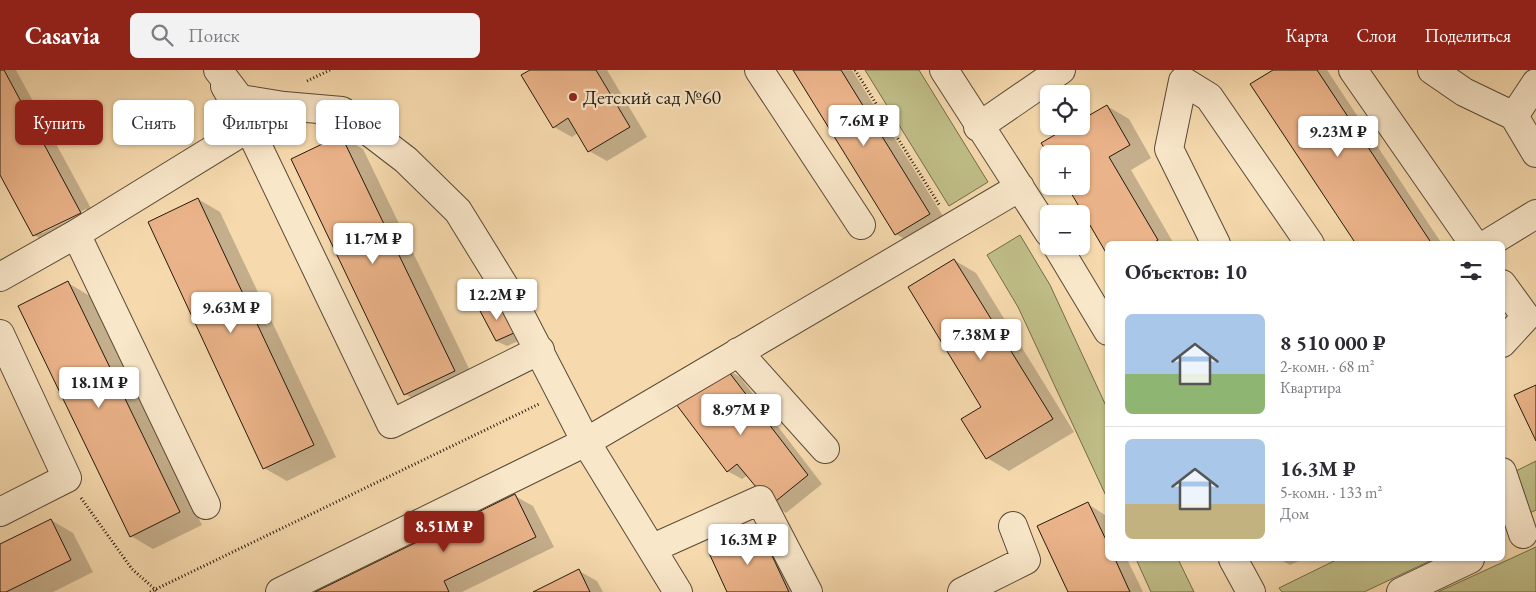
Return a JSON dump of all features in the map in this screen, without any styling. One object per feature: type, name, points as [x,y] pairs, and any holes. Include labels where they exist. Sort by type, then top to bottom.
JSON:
[{"type":"street","points":[[217,70],[240,99],[246,100]]},
{"type":"street","points":[[217,70],[234,100]]},
{"type":"street","points":[[759,70],[861,225]]},
{"type":"street","points":[[944,70],[978,127],[1040,219]]},
{"type":"street","points":[[978,127],[1061,70]]},
{"type":"street","points":[[1353,70],[1472,241]]},
{"type":"street","points":[[1432,70],[1464,92],[1514,116],[1536,153]]},
{"type":"street","points":[[1185,74],[1169,149],[1215,241]]},
{"type":"street","points":[[1185,74],[1210,97],[1308,241]]},
{"type":"street","points":[[1514,116],[1536,83]]},
{"type":"street","points":[[306,108],[342,111],[406,160],[458,212],[511,297],[586,442],[653,548],[678,592]]},
{"type":"street","points":[[0,277],[76,234],[221,145]]},
{"type":"street","points":[[257,145],[391,424],[540,350]]},
{"type":"street","points":[[280,592],[586,442],[1020,188]]},
{"type":"street","points":[[1492,241],[1536,214]]},
{"type":"street","points":[[76,234],[206,505]]},
{"type":"street","points":[[1062,255],[1105,327]]},
{"type":"street","points":[[1505,288],[1526,318],[1505,340]]},
{"type":"street","points":[[0,334],[67,478],[0,512]]},
{"type":"street","points":[[738,352],[825,449]]},
{"type":"street","points":[[1505,482],[1520,535]]},
{"type":"street","points":[[653,548],[760,500],[808,592]]},
{"type":"street","points":[[962,592],[1026,560],[1013,526]]},
{"type":"street","points":[[1234,561],[1251,592]]},
{"type":"street","points":[[1401,592],[1466,561]]},
{"type":"path","points":[[855,70],[953,227]]},
{"type":"path","points":[[150,592],[156,591],[546,401]]},
{"type":"path","points":[[67,478],[132,569],[156,591]]},
{"type":"shaded area","points":[[865,70],[919,70],[988,182],[949,206]]},
{"type":"shaded area","points":[[1020,235],[1050,285],[1105,404],[1105,494],[1018,307],[987,255]]},
{"type":"shaded area","points":[[1536,461],[1536,510],[1505,525],[1505,476]]},
{"type":"shaded area","points":[[1536,547],[1536,592],[1438,592]]},
{"type":"shaded area","points":[[1137,561],[1179,561],[1194,592],[1151,592]]},
{"type":"shaded area","points":[[1334,561],[1430,561],[1364,592],[1282,592],[1279,588]]},
{"type":"building","points":[[0,70],[4,70],[20,100],[15,100],[15,145],[44,145],[81,213],[33,236],[0,175]]},
{"type":"building","name":"Детский сад №60","points":[[530,70],[596,70],[630,127],[588,152],[568,118],[553,128],[521,75]]},
{"type":"building","points":[[793,70],[841,70],[930,214],[895,235]]},
{"type":"building","points":[[1273,70],[1317,70],[1430,241],[1354,241],[1250,84]]},
{"type":"building","points":[[1107,105],[1130,145],[1109,157],[1158,240],[1105,241],[1105,251],[1090,225],[1090,205],[1078,205],[1072,195],[1090,195],[1090,145],[1042,145],[1041,143],[1055,135],[1090,135],[1090,115]]},
{"type":"building","points":[[320,145],[346,145],[455,371],[404,395],[291,159]]},
{"type":"building","points":[[198,198],[314,445],[263,469],[148,222]]},
{"type":"building","points":[[954,259],[1053,419],[986,459],[961,419],[981,407],[908,287]]},
{"type":"building","points":[[68,281],[180,512],[130,537],[18,306]]},
{"type":"building","points":[[498,300],[514,333],[496,341],[479,309]]},
{"type":"building","points":[[725,367],[808,475],[771,505],[737,464],[727,472],[676,404]]},
{"type":"building","points":[[1536,385],[1536,441],[1514,395]]},
{"type":"building","points":[[515,494],[536,537],[444,581],[449,592],[315,592]]},
{"type":"building","points":[[1088,502],[1105,538],[1105,561],[1116,561],[1130,592],[1068,592],[1037,526]]},
{"type":"building","points":[[51,519],[71,560],[6,592],[0,592],[0,544]]},
{"type":"building","points":[[760,530],[789,592],[727,592],[709,553]]},
{"type":"building","points":[[579,569],[590,592],[533,592]]},
{"type":"place","name":"Детский сад №60","points":[[573,97]]}]
